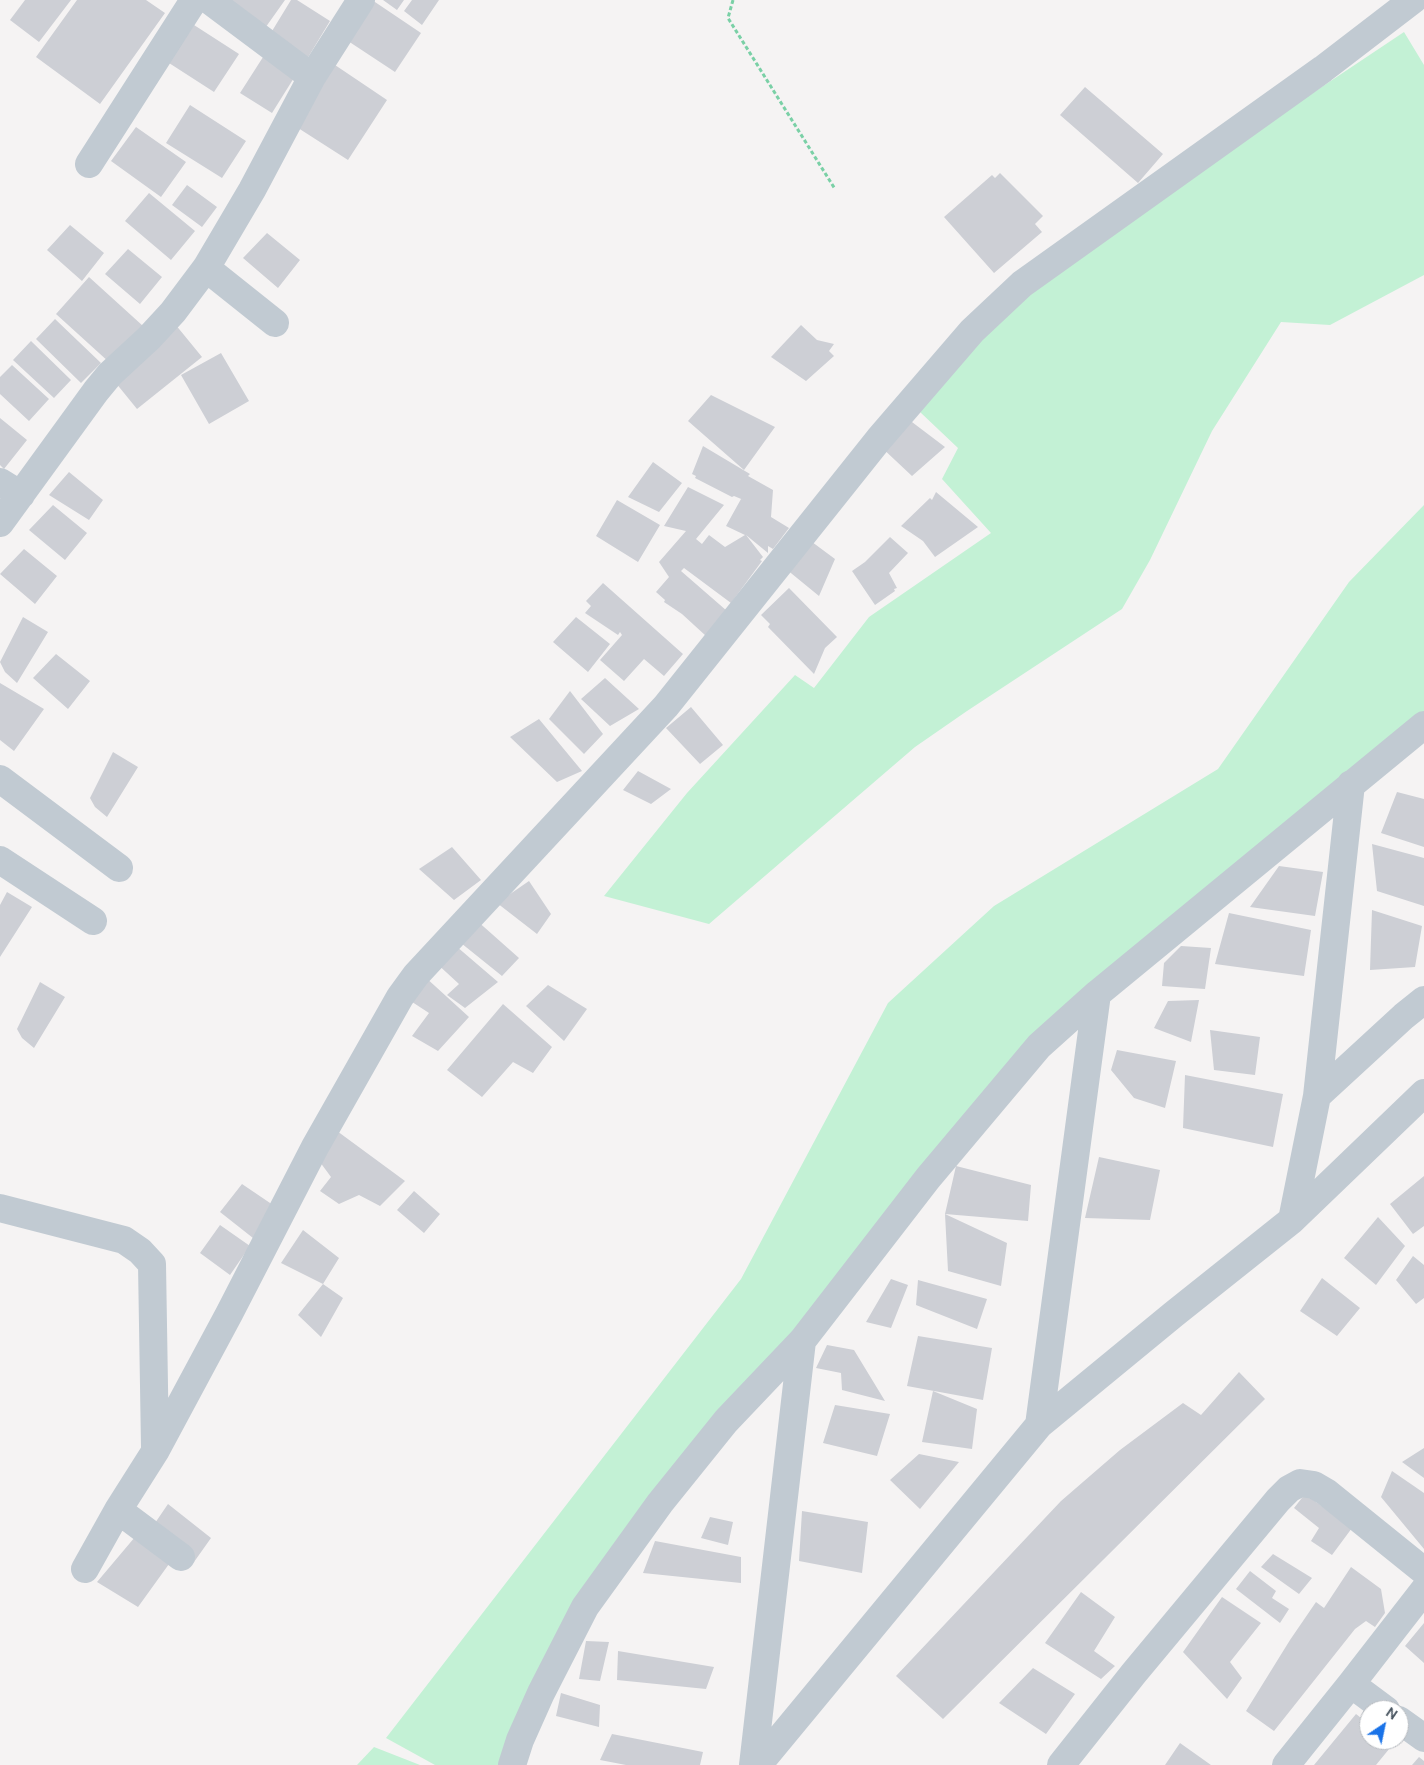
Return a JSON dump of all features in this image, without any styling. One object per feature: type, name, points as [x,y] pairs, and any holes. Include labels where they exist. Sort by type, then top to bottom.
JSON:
[{"type":"street","points":[[89,164],[194,0]]},
{"type":"street","points":[[209,0],[312,77]]},
{"type":"street","points":[[0,523],[10,488],[110,374],[149,338],[173,312],[206,268],[252,190],[312,77],[361,0]]},
{"type":"street","points":[[85,1569],[118,1510],[156,1450],[229,1314],[315,1146],[400,997],[416,975],[666,706],[903,410],[972,331],[1022,284],[1315,75],[1413,0]]},
{"type":"street","points":[[206,268],[275,323]]},
{"type":"street","points":[[512,1765],[520,1740],[541,1693],[585,1607],[660,1503],[726,1421],[802,1341],[928,1178],[1039,1046],[1097,994],[1424,725]]},
{"type":"street","points":[[0,779],[119,868]]},
{"type":"street","points":[[1292,1220],[1317,1096],[1351,784]]},
{"type":"street","points":[[0,860],[93,921]]},
{"type":"street","points":[[1039,1425],[1097,994]]},
{"type":"street","points":[[1317,1096],[1424,1000]]},
{"type":"street","points":[[758,1765],[1039,1425],[1292,1220],[1424,1093]]},
{"type":"street","points":[[0,1208],[124,1240],[140,1251],[152,1264],[156,1450]]},
{"type":"street","points":[[753,1765],[802,1341]]},
{"type":"street","points":[[1061,1765],[1134,1672],[1278,1500],[1289,1489],[1300,1483],[1314,1485],[1326,1492],[1424,1571]]},
{"type":"street","points":[[118,1510],[181,1557]]},
{"type":"street","points":[[1286,1765],[1424,1590]]},
{"type":"street","points":[[1351,1684],[1373,1700]]},
{"type":"street","points":[[1409,1727],[1424,1738]]},
{"type":"path","points":[[733,0],[728,18],[835,189]]},
{"type":"green space","points":[[1404,32],[1424,65],[1424,275],[1330,325],[1281,322],[1212,431],[1150,560],[1122,609],[915,747],[709,924],[604,896],[687,793],[795,675],[814,688],[869,617],[991,533],[942,479],[958,448],[920,412],[999,306],[1139,209]]},
{"type":"green space","points":[[1424,505],[1424,729],[993,1096],[605,1580],[504,1765],[435,1765],[386,1738],[741,1279],[888,1003],[994,906],[1218,769],[1349,582]]},
{"type":"green space","points":[[374,1747],[420,1765],[357,1765]]},
{"type":"building","points":[[25,0],[71,0],[39,42],[10,20]]},
{"type":"building","points":[[77,0],[146,0],[165,13],[100,104],[36,57]]},
{"type":"building","points":[[220,0],[285,0],[263,31]]},
{"type":"building","points":[[291,0],[297,0],[330,21],[307,59],[269,36]]},
{"type":"building","points":[[372,0],[421,33],[395,72],[345,39]]},
{"type":"building","points":[[383,0],[404,0],[397,10]]},
{"type":"building","points":[[412,0],[439,0],[422,25],[404,11]]},
{"type":"building","points":[[194,25],[239,54],[214,92],[169,63]]},
{"type":"building","points":[[265,54],[297,73],[272,113],[240,93]]},
{"type":"building","points":[[335,65],[387,100],[348,160],[295,126]]},
{"type":"building","points":[[1085,87],[1163,154],[1138,183],[1060,115]]},
{"type":"building","points":[[190,105],[246,141],[222,178],[166,143]]},
{"type":"building","points":[[136,127],[186,162],[161,197],[111,161]]},
{"type":"building","points":[[1000,173],[1043,216],[1035,224],[1042,232],[994,273],[944,217],[992,175],[995,178]]},
{"type":"building","points":[[187,185],[217,207],[202,227],[172,205]]},
{"type":"building","points":[[149,193],[195,231],[171,260],[125,221]]},
{"type":"building","points":[[70,225],[104,253],[82,281],[47,250]]},
{"type":"building","points":[[267,233],[300,260],[278,288],[243,258]]},
{"type":"building","points":[[128,249],[162,277],[140,304],[105,274]]},
{"type":"building","points":[[89,277],[143,326],[110,363],[56,314]]},
{"type":"building","points":[[55,319],[101,363],[81,383],[36,339]]},
{"type":"building","points":[[175,324],[202,357],[137,409],[111,377]]},
{"type":"building","points":[[801,325],[817,340],[834,344],[829,351],[834,356],[806,381],[771,357]]},
{"type":"building","points":[[31,341],[71,380],[54,398],[13,360]]},
{"type":"building","points":[[221,353],[249,401],[209,424],[181,375]]},
{"type":"building","points":[[12,365],[49,399],[29,421],[0,394],[0,377]]},
{"type":"building","points":[[711,395],[775,427],[744,470],[688,421]]},
{"type":"building","points":[[0,418],[27,440],[4,469],[0,465]]},
{"type":"building","points":[[908,419],[945,447],[912,476],[879,445]]},
{"type":"building","points":[[703,446],[773,490],[771,517],[789,528],[773,549],[768,546],[768,553],[746,535],[763,557],[731,603],[684,568],[681,571],[727,611],[706,636],[682,614],[664,602],[665,600],[656,592],[669,577],[659,562],[686,531],[664,526],[688,487],[724,505],[696,539],[702,544],[709,535],[725,547],[745,535],[726,526],[741,499],[746,501],[734,496],[732,497],[695,478],[696,476],[692,474]]},
{"type":"building","points":[[653,462],[682,483],[659,512],[628,497]]},
{"type":"building","points":[[69,472],[103,500],[89,520],[49,495]]},
{"type":"building","points":[[936,492],[978,527],[935,557],[923,541],[901,526],[930,498],[932,500]]},
{"type":"building","points":[[617,500],[660,525],[638,562],[596,536]]},
{"type":"building","points":[[53,505],[87,533],[65,560],[29,530]]},
{"type":"building","points":[[890,537],[908,553],[889,573],[897,588],[875,605],[852,571],[865,562]]},
{"type":"building","points":[[808,539],[835,559],[819,596],[786,569]]},
{"type":"building","points":[[24,549],[57,576],[35,604],[0,574]]},
{"type":"building","points":[[603,583],[683,654],[664,676],[644,659],[624,681],[600,660],[622,635],[620,632],[618,635],[585,613],[591,606],[586,601]]},
{"type":"building","points":[[789,588],[837,637],[825,648],[814,674],[768,627],[770,624],[761,615]]},
{"type":"building","points":[[23,617],[48,632],[17,683],[5,672],[0,662]]},
{"type":"building","points":[[576,617],[610,644],[588,672],[553,642]]},
{"type":"building","points":[[56,654],[90,681],[68,709],[33,678]]},
{"type":"building","points":[[605,678],[639,709],[610,726],[581,699]]},
{"type":"building","points":[[0,683],[44,709],[14,751],[0,740]]},
{"type":"building","points":[[570,691],[603,734],[584,754],[549,719]]},
{"type":"building","points":[[691,707],[723,745],[700,764],[666,728]]},
{"type":"building","points":[[539,719],[582,771],[557,782],[510,737]]},
{"type":"building","points":[[113,752],[138,767],[107,817],[95,807],[90,798]]},
{"type":"building","points":[[638,771],[671,789],[651,804],[623,790]]},
{"type":"building","points":[[1397,792],[1424,799],[1424,847],[1381,833]]},
{"type":"building","points":[[1372,844],[1424,858],[1424,906],[1377,891]]},
{"type":"building","points":[[452,847],[481,880],[454,900],[419,869]]},
{"type":"building","points":[[1279,866],[1323,872],[1315,916],[1250,907]]},
{"type":"building","points":[[529,881],[551,914],[537,934],[497,903]]},
{"type":"building","points":[[7,892],[32,907],[0,957],[0,905]]},
{"type":"building","points":[[1372,910],[1422,926],[1415,967],[1370,970]]},
{"type":"building","points":[[1229,913],[1311,930],[1304,976],[1215,964]]},
{"type":"building","points":[[475,919],[519,958],[502,976],[456,939]]},
{"type":"building","points":[[456,946],[498,982],[465,1008],[447,995],[459,984],[434,961]]},
{"type":"building","points":[[1181,946],[1211,948],[1205,989],[1162,986],[1164,963]]},
{"type":"building","points":[[424,976],[469,1017],[438,1051],[412,1036],[429,1013],[403,996]]},
{"type":"building","points":[[40,982],[65,997],[34,1048],[22,1038],[17,1029]]},
{"type":"building","points":[[548,985],[587,1009],[564,1041],[526,1006]]},
{"type":"building","points":[[1199,1000],[1191,1042],[1154,1028],[1168,1001]]},
{"type":"building","points":[[503,1004],[552,1047],[533,1073],[513,1062],[482,1097],[447,1070]]},
{"type":"building","points":[[1210,1030],[1260,1037],[1255,1075],[1214,1070]]},
{"type":"building","points":[[1117,1050],[1176,1061],[1165,1108],[1134,1098],[1111,1070]]},
{"type":"building","points":[[1185,1075],[1283,1094],[1273,1147],[1183,1128]]},
{"type":"building","points":[[337,1131],[405,1181],[380,1206],[359,1195],[339,1204],[320,1191],[331,1177],[317,1158]]},
{"type":"building","points":[[1099,1157],[1160,1170],[1150,1220],[1085,1218]]},
{"type":"building","points":[[956,1166],[1031,1185],[1028,1221],[945,1214]]},
{"type":"building","points":[[1424,1176],[1424,1226],[1413,1234],[1390,1204]]},
{"type":"building","points":[[242,1184],[273,1205],[253,1238],[220,1212]]},
{"type":"building","points":[[414,1191],[440,1214],[424,1233],[397,1210]]},
{"type":"building","points":[[945,1214],[1007,1243],[1001,1286],[948,1271]]},
{"type":"building","points":[[1378,1217],[1405,1246],[1376,1285],[1344,1258]]},
{"type":"building","points":[[220,1225],[250,1246],[230,1275],[200,1253]]},
{"type":"building","points":[[303,1230],[339,1258],[323,1284],[281,1263]]},
{"type":"building","points":[[1413,1256],[1424,1265],[1424,1298],[1416,1304],[1396,1280]]},
{"type":"building","points":[[1322,1278],[1360,1308],[1337,1336],[1300,1311]]},
{"type":"building","points":[[891,1279],[908,1285],[891,1328],[866,1322]]},
{"type":"building","points":[[918,1280],[987,1299],[977,1329],[916,1305]]},
{"type":"building","points":[[323,1284],[343,1298],[321,1337],[298,1315]]},
{"type":"building","points":[[918,1336],[992,1348],[983,1400],[907,1386]]},
{"type":"building","points":[[827,1345],[854,1350],[885,1401],[842,1390],[841,1373],[816,1368]]},
{"type":"building","points":[[1239,1372],[1265,1399],[943,1719],[896,1676],[1061,1501],[1120,1450],[1183,1403],[1201,1415]]},
{"type":"building","points":[[933,1391],[977,1409],[972,1449],[922,1442]]},
{"type":"building","points":[[835,1405],[890,1414],[877,1456],[823,1443]]},
{"type":"building","points":[[1424,1448],[1424,1478],[1402,1462]]},
{"type":"building","points":[[919,1454],[959,1462],[920,1509],[890,1480]]},
{"type":"building","points":[[1392,1471],[1424,1493],[1424,1549],[1381,1497]]},
{"type":"building","points":[[1305,1494],[1352,1528],[1332,1555],[1311,1541],[1319,1528],[1294,1508]]},
{"type":"building","points":[[168,1504],[211,1538],[194,1562],[163,1541],[153,1526]]},
{"type":"building","points":[[802,1511],[868,1522],[862,1573],[799,1561]]},
{"type":"building","points":[[710,1517],[733,1522],[728,1545],[701,1538]]},
{"type":"building","points":[[135,1537],[169,1564],[138,1607],[97,1582]]},
{"type":"building","points":[[655,1541],[741,1557],[741,1583],[643,1573]]},
{"type":"building","points":[[1273,1554],[1312,1578],[1299,1594],[1261,1567]]},
{"type":"building","points":[[1351,1567],[1381,1589],[1385,1613],[1375,1627],[1366,1621],[1355,1629],[1274,1731],[1246,1711],[1316,1602],[1324,1608]]},
{"type":"building","points":[[1250,1571],[1276,1591],[1272,1598],[1289,1609],[1280,1623],[1236,1589]]},
{"type":"building","points":[[1081,1592],[1115,1617],[1094,1651],[1115,1666],[1101,1679],[1045,1643]]},
{"type":"building","points":[[1222,1597],[1261,1623],[1230,1662],[1242,1678],[1227,1699],[1183,1652]]},
{"type":"building","points":[[1424,1623],[1424,1663],[1405,1646]]},
{"type":"building","points":[[586,1641],[609,1642],[600,1681],[579,1679]]},
{"type":"building","points":[[618,1651],[714,1667],[706,1689],[617,1680]]},
{"type":"building","points":[[1033,1668],[1075,1694],[1046,1734],[999,1703]]},
{"type":"building","points":[[561,1693],[600,1705],[599,1727],[556,1716]]},
{"type":"building","points":[[1356,1714],[1359,1716],[1359,1750],[1388,1750],[1376,1765],[1314,1765]]},
{"type":"building","points":[[612,1734],[703,1752],[700,1765],[626,1765],[600,1760]]},
{"type":"building","points":[[1180,1743],[1211,1765],[1165,1765]]},
{"type":"building","points":[[1419,1757],[1424,1761],[1424,1765],[1412,1765]]}]
